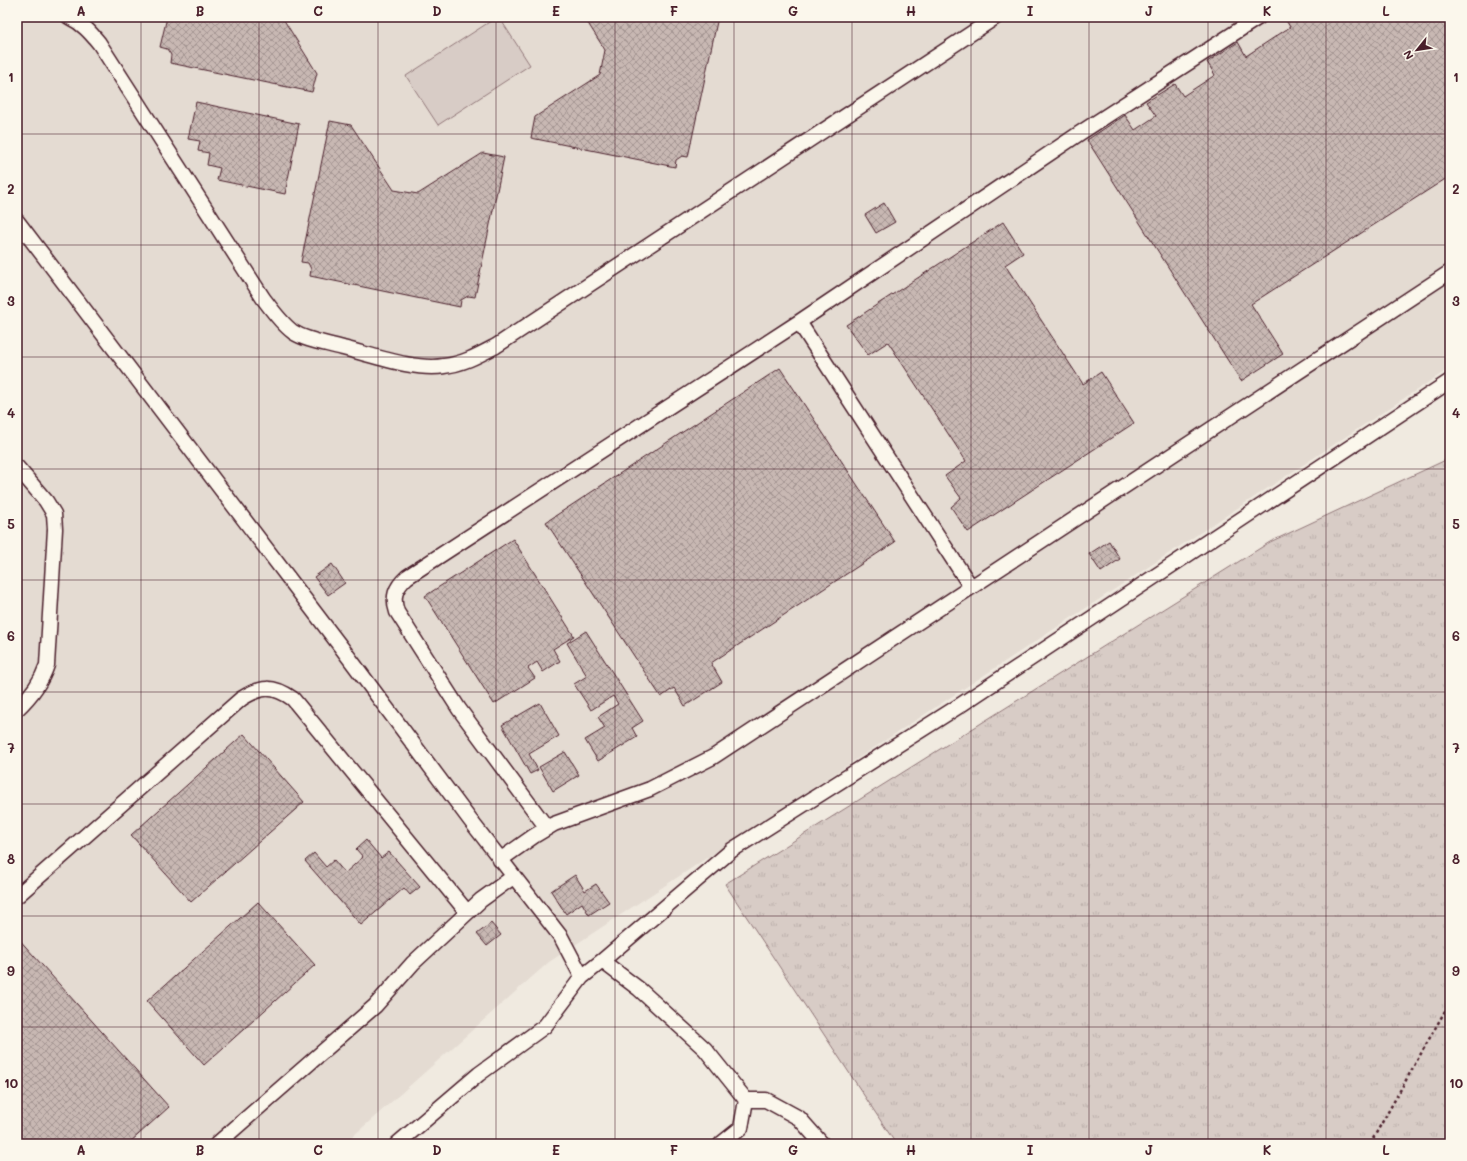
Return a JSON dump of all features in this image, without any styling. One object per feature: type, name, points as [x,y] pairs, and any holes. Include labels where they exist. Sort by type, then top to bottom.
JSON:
[{"type":"lane","points":[[69,17],[76,20],[87,29],[99,43],[263,298],[285,325],[303,337],[388,359],[428,367],[460,363],[479,356],[496,346],[996,17]]},
{"type":"lane","points":[[547,828],[459,709],[397,612],[394,603],[398,585],[407,577],[799,322],[1080,133],[1258,17]]},
{"type":"lane","points":[[17,221],[341,647],[500,860],[561,937],[582,977]]},
{"type":"lane","points":[[500,860],[547,828],[569,818],[650,789],[713,757],[1450,272]]},
{"type":"lane","points":[[799,322],[971,587]]},
{"type":"lane","points":[[397,1144],[479,1074],[545,1026],[582,977],[732,850],[959,706],[1450,381]]},
{"type":"lane","points":[[17,467],[46,500],[54,514],[55,529],[47,666],[42,679],[35,690],[17,708]]},
{"type":"lane","points":[[17,896],[241,699],[251,693],[272,688],[293,699],[468,912]]},
{"type":"lane","points":[[218,1144],[375,1006],[413,963],[481,900],[513,877]]},
{"type":"lane","points":[[602,961],[639,989],[705,1050],[746,1100],[741,1128],[721,1144]]},
{"type":"lane","points":[[746,1100],[766,1100],[799,1118],[822,1144]]},
{"type":"path","points":[[1370,1144],[1450,1002]]},
{"type":"shaded area","points":[[17,17],[1450,17],[1450,368],[549,962],[344,1144],[17,1144]]},
{"type":"green space","points":[[499,17],[530,65],[438,125],[406,76]]},
{"type":"green space","points":[[1450,458],[1450,1144],[896,1144],[725,884],[1270,542]]},
{"type":"building","points":[[167,17],[282,17],[317,73],[312,92],[170,63],[171,55],[167,49],[160,47]]},
{"type":"building","points":[[584,17],[718,17],[688,157],[682,156],[676,160],[675,167],[531,138],[535,117],[600,75],[605,50]]},
{"type":"building","points":[[1284,17],[1450,17],[1450,176],[1251,304],[1283,354],[1241,381],[1087,140],[1125,115],[1135,130],[1156,116],[1146,102],[1175,84],[1183,96],[1215,75],[1207,62],[1238,42],[1246,56],[1290,27]]},
{"type":"building","points":[[196,102],[299,124],[285,194],[217,180],[220,168],[207,165],[209,153],[198,151],[200,141],[188,139]]},
{"type":"building","points":[[330,121],[351,125],[394,190],[418,194],[483,153],[504,157],[475,297],[468,296],[461,300],[460,307],[310,276],[311,269],[308,263],[301,262]]},
{"type":"building","points":[[884,203],[895,222],[876,233],[865,215]]},
{"type":"building","points":[[1003,222],[1023,253],[1005,265],[1083,384],[1101,372],[1134,423],[968,532],[951,507],[961,498],[945,476],[966,461],[888,342],[868,355],[846,325]]},
{"type":"building","points":[[780,368],[895,542],[711,663],[722,682],[685,706],[674,688],[661,697],[546,522]]},
{"type":"building","points":[[513,539],[574,636],[553,649],[560,661],[543,672],[537,662],[528,668],[535,678],[494,704],[425,596]]},
{"type":"building","points":[[1109,541],[1120,559],[1101,572],[1089,554]]},
{"type":"building","points":[[332,564],[345,583],[328,595],[314,577]]},
{"type":"building","points":[[586,631],[643,721],[632,728],[637,737],[598,761],[585,740],[605,728],[598,717],[618,704],[613,696],[591,710],[574,684],[587,676],[567,643]]},
{"type":"building","points":[[540,703],[559,736],[529,754],[538,770],[530,774],[502,725]]},
{"type":"building","points":[[244,734],[304,802],[191,902],[131,835]]},
{"type":"building","points":[[565,752],[579,775],[553,791],[539,767]]},
{"type":"building","points":[[366,840],[381,858],[389,852],[420,887],[410,895],[404,888],[361,925],[305,861],[314,853],[326,867],[334,860],[345,873],[363,857],[356,849]]},
{"type":"building","points":[[575,875],[585,891],[596,884],[609,902],[589,915],[582,903],[566,914],[551,891]]},
{"type":"building","points":[[258,902],[315,965],[204,1065],[147,1001]]},
{"type":"building","points":[[491,923],[501,935],[487,946],[477,934]]},
{"type":"building","points":[[17,937],[169,1107],[128,1144],[17,1144]]}]
